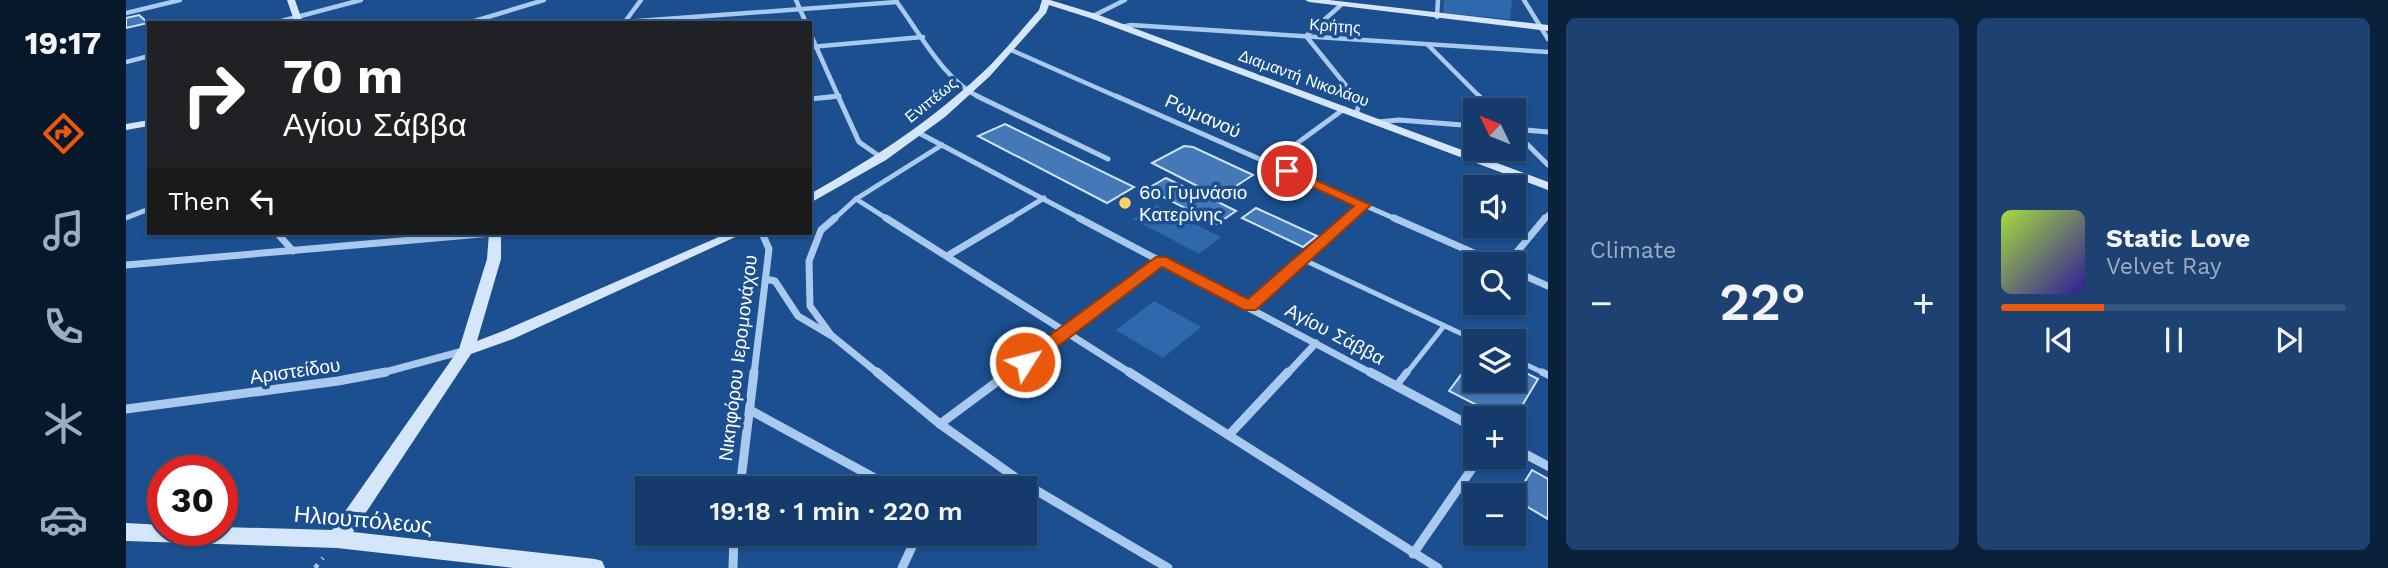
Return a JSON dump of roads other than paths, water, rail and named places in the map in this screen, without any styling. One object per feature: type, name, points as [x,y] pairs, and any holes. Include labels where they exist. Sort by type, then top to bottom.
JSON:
[{"type":"street","points":[[126,13],[178,0]]},
{"type":"street","points":[[291,0],[298,20],[361,0]]},
{"type":"street","points":[[475,21],[544,0]]},
{"type":"street","points":[[625,21],[641,0]]},
{"type":"street","points":[[796,0],[805,21]]},
{"type":"street","points":[[1093,16],[1125,0]]},
{"type":"street","points":[[1309,0],[1545,28]]},
{"type":"street","points":[[1437,17],[1438,0]]},
{"type":"street","points":[[1524,0],[1545,28],[1548,39]]},
{"type":"street","points":[[638,21],[896,1],[953,78],[969,92],[1108,159]]},
{"type":"street","name":"Διαμαντή Νικολάου","points":[[1047,1],[1548,186]]},
{"type":"street","name":"Ενιπέως","points":[[812,198],[832,189],[919,133],[969,92],[1043,10],[1047,1]]},
{"type":"street","points":[[1341,5],[1306,36],[1356,98],[1359,105],[1356,114]]},
{"type":"street","name":"Κρήτης","points":[[1121,27],[1131,25],[1548,52]]},
{"type":"street","points":[[882,158],[859,142],[813,46],[923,37]]},
{"type":"street","points":[[1428,44],[1481,98]]},
{"type":"street","name":"Ρωμανού","points":[[1009,49],[1472,252]]},
{"type":"street","points":[[126,62],[147,57]]},
{"type":"street","points":[[812,99],[839,96]]},
{"type":"street","points":[[1270,163],[1344,110]]},
{"type":"street","points":[[1378,122],[1399,120],[1463,125]]},
{"type":"street","points":[[126,127],[147,123]]},
{"type":"street","points":[[1526,131],[1548,132]]},
{"type":"street","name":"Αγίου Σάββα","points":[[919,133],[1463,422]]},
{"type":"street","points":[[1526,142],[1548,165]]},
{"type":"street","points":[[831,335],[810,306],[809,261],[821,230],[856,199],[942,145]]},
{"type":"street","points":[[947,256],[1044,198]]},
{"type":"street","points":[[856,199],[1438,568]]},
{"type":"street","points":[[126,218],[147,210]]},
{"type":"street","points":[[1517,252],[1548,215]]},
{"type":"street","points":[[279,235],[293,251]]},
{"type":"street","points":[[126,265],[472,235]]},
{"type":"street","points":[[337,539],[466,350],[494,259],[494,235]]},
{"type":"street","points":[[466,350],[508,335],[733,235]]},
{"type":"street","name":"Νικηφόρου Ιερομονάχου","points":[[742,476],[769,249],[763,235]]},
{"type":"street","points":[[940,424],[1068,332],[1161,260]]},
{"type":"street","points":[[1526,276],[1548,286]]},
{"type":"street","points":[[765,279],[775,281],[798,316],[831,335],[940,424],[1022,482],[1168,568]]},
{"type":"street","points":[[1229,436],[1316,343]]},
{"type":"street","name":"Αριστείδου","points":[[126,409],[340,382],[432,362],[466,350]]},
{"type":"street","points":[[750,410],[871,476]]},
{"type":"street","points":[[1526,454],[1548,466]]},
{"type":"street","points":[[1413,554],[1472,469]]},
{"type":"street","name":"Ηλιουπόλεως","points":[[126,532],[337,539],[595,568]]},
{"type":"street","points":[[733,568],[734,546]]},
{"type":"street","points":[[902,568],[912,546]]},
{"type":"lane","points":[[1250,307],[1364,205]]},
{"type":"lane","points":[[1303,260],[1463,335]]},
{"type":"lane","points":[[1396,386],[1444,326]]},
{"type":"lane","points":[[1526,365],[1548,375]]},
{"type":"place","name":"6ο Γυμνάσιο Κατερίνης","points":[[1125,203]]}]
